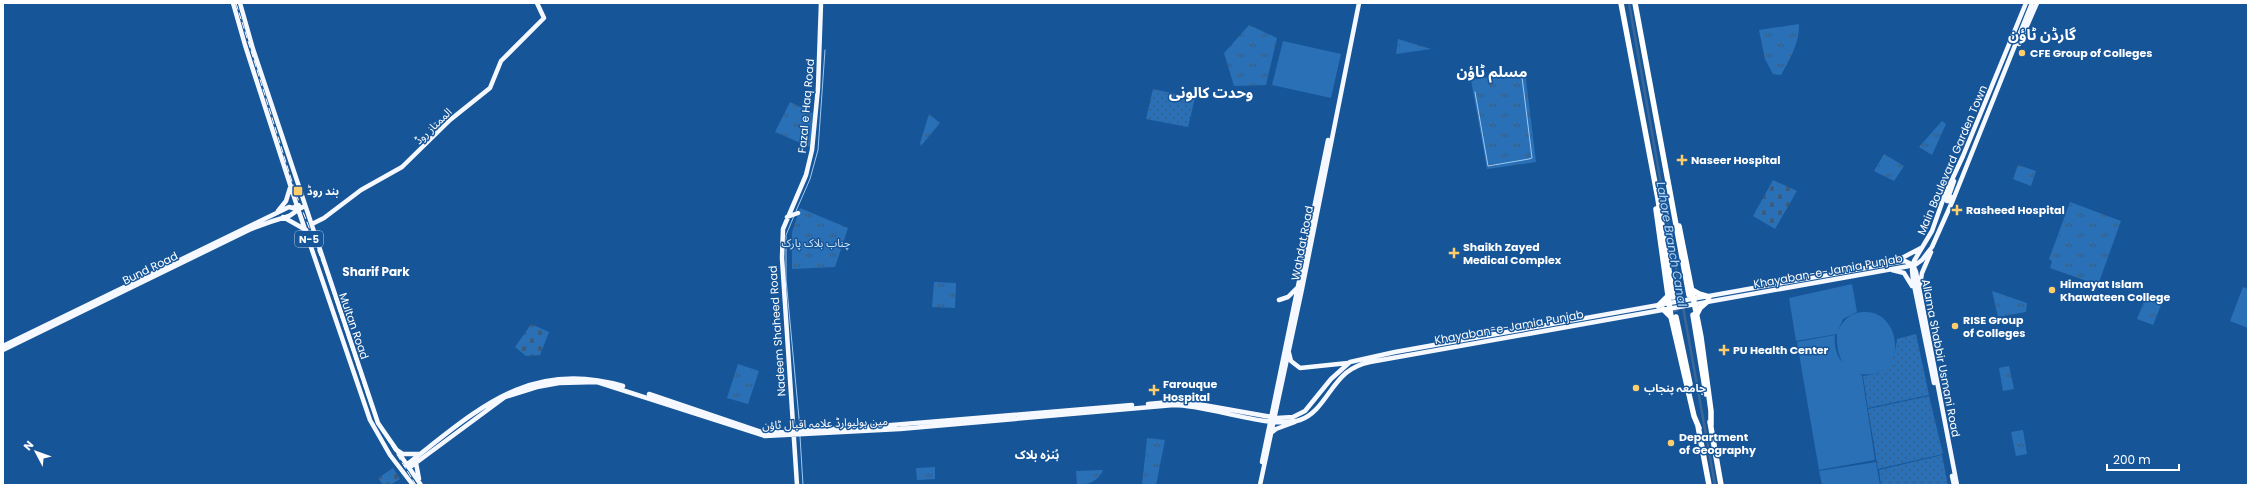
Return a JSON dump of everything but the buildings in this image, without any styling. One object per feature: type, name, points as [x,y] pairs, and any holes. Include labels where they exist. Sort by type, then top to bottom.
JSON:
[{"type":"highway","points":[[1622,3],[1654,183],[1674,317],[1694,416],[1699,428],[1709,485]]},
{"type":"highway","points":[[1635,3],[1666,175],[1691,301],[1695,314],[1711,410],[1711,424],[1721,485]]},
{"type":"highway","points":[[1666,175],[1692,290],[1691,301]]},
{"type":"highway","points":[[1692,290],[1708,299],[1695,314]]},
{"type":"highway","points":[[1671,297],[1660,308],[1674,317]]},
{"type":"main road","name":"Multan Road","points":[[233,3],[245,45],[291,186],[370,420],[383,443],[414,485]]},
{"type":"main road","name":"Multan Road","points":[[240,3],[253,49],[304,205],[312,224],[376,418],[395,449],[420,484]]},
{"type":"main road","name":"الممتاز روڈ","points":[[312,224],[324,218],[361,190],[402,168],[446,124],[490,88],[501,60],[544,18],[537,3]]},
{"type":"main road","name":"Fazal e Haq Road","points":[[783,229],[790,216],[806,175],[812,150],[818,88],[821,3]]},
{"type":"main road","name":"Wahdat Road","points":[[1296,304],[1297,287],[1357,3]]},
{"type":"main road","name":"Wahdat Road","points":[[1258,485],[1263,456],[1287,352],[1357,3]]},
{"type":"main road","name":"Main Boulevard Garden Town","points":[[1913,266],[1926,243],[1944,197],[1959,166],[2027,3]]},
{"type":"main road","name":"Main Boulevard Garden Town","points":[[1913,266],[1922,260],[1932,247],[2032,3]]},
{"type":"main road","name":"Main Boulevard Garden Town","points":[[2009,62],[2015,53],[2037,3]]},
{"type":"main road","points":[[1959,166],[1946,199],[1948,201],[1964,169]]},
{"type":"main road","points":[[291,186],[279,215],[306,230]]},
{"type":"main road","name":"Bund Road","points":[[3,346],[279,215],[289,207],[304,205]]},
{"type":"main road","points":[[790,216],[798,214]]},
{"type":"main road","name":"Nadeem Shaheed Road","points":[[783,229],[782,258],[798,432],[797,485]]},
{"type":"main road","points":[[1890,263],[1913,253],[1926,243]]},
{"type":"main road","name":"Bund Road","points":[[3,350],[214,245]]},
{"type":"main road","points":[[1918,290],[1922,273],[1932,247]]},
{"type":"main road","name":"Khayaban-e-Jamia Punjab","points":[[1708,299],[1890,263],[1905,261],[1913,266]]},
{"type":"main road","name":"Khayaban-e-Jamia Punjab","points":[[1287,352],[1291,361],[1300,368],[1352,362],[1395,352],[1475,338],[1496,337],[1505,333],[1673,306],[1691,301],[1913,266]]},
{"type":"main road","name":"Allama Shabbir Usmani Road","points":[[1913,266],[1957,485]]},
{"type":"main road","points":[[1890,269],[1904,273],[1918,290]]},
{"type":"main road","points":[[1279,300],[1288,297],[1297,287]]},
{"type":"main road","name":"Allama Shabbir Usmani Road","points":[[1918,290],[1954,485]]},
{"type":"main road","name":"Khayaban-e-Jamia Punjab","points":[[1272,419],[1282,423],[1300,420],[1321,405],[1335,384],[1355,367],[1381,359],[1660,308]]},
{"type":"main road","points":[[1475,338],[1488,334],[1494,329],[1505,333]]},
{"type":"main road","points":[[1272,419],[1293,417],[1304,411],[1332,380],[1352,362],[1355,367]]},
{"type":"main road","name":"مین بولیوارڈ علامہ اقبال ٹاؤن","points":[[407,467],[420,454],[499,396],[534,384],[569,378],[599,379],[732,421],[761,432],[798,432]]},
{"type":"main road","name":"مین بولیوارڈ علامہ اقبال ٹاؤن","points":[[407,467],[416,463],[505,398],[537,386],[559,383],[597,382],[636,393],[765,436],[1175,401],[1272,419]]},
{"type":"main road","name":"مین بولیوارڈ علامہ اقبال ٹاؤن","points":[[1209,407],[1261,419],[1272,419]]},
{"type":"main road","points":[[1261,419],[1265,426],[1261,450],[1263,456]]},
{"type":"main road","name":"Wahdat Road","points":[[1258,485],[1271,434],[1272,419]]},
{"type":"main road","points":[[1271,434],[1276,429],[1300,420]]},
{"type":"main road","points":[[383,443],[407,467],[414,485]]},
{"type":"main road","points":[[395,449],[403,454],[420,454]]},
{"type":"main road","points":[[416,463],[420,484]]},
{"type":"green space","points":[[1799,24],[1798,38],[1788,62],[1781,75],[1773,74],[1765,59],[1759,30]]},
{"type":"green space","points":[[1249,25],[1277,38],[1266,85],[1234,86],[1224,53]]},
{"type":"green space","points":[[1398,39],[1431,49],[1396,54]]},
{"type":"green space","points":[[1283,41],[1341,54],[1331,98],[1272,85]]},
{"type":"green space","points":[[1525,71],[1536,162],[1487,169],[1471,80]]},
{"type":"green space","points":[[1153,89],[1195,98],[1188,127],[1146,119]]},
{"type":"green space","points":[[790,102],[813,113],[810,147],[775,132]]},
{"type":"green space","points":[[929,114],[940,123],[921,146],[920,143]]},
{"type":"green space","points":[[1942,121],[1946,124],[1932,155],[1919,147]]},
{"type":"green space","points":[[1884,154],[1904,166],[1894,181],[1874,171]]},
{"type":"green space","points":[[2018,165],[2036,171],[2031,186],[2013,179]]},
{"type":"green space","points":[[1773,180],[1797,191],[1775,229],[1753,216]]},
{"type":"green space","points":[[2070,202],[2121,221],[2098,285],[2050,268],[2052,261],[2049,259]]},
{"type":"green space","name":"چناب بلاک پارک","points":[[800,208],[848,228],[835,267],[792,269],[792,232]]},
{"type":"green space","points":[[934,282],[956,283],[955,308],[932,307]]},
{"type":"green space","points":[[1852,284],[1857,312],[1851,315],[1864,312],[1876,314],[1885,320],[1891,329],[1895,340],[1895,351],[1891,362],[1884,370],[1873,374],[1855,373],[1844,364],[1841,358],[1838,351],[1837,334],[1796,341],[1789,298]],"holes":[[[1851,315],[1842,323],[1837,333],[1843,319]]]},
{"type":"green space","points":[[2243,287],[2248,289],[2248,328],[2230,321]]},
{"type":"green space","points":[[1992,291],[2027,303],[2026,312],[1998,317]]},
{"type":"green space","points":[[2145,299],[2161,305],[2153,325],[2137,319]]},
{"type":"green space","points":[[531,324],[549,332],[540,355],[526,356],[515,347]]},
{"type":"green space","points":[[1916,334],[1929,395],[1868,408],[1863,376],[1878,372],[1888,365],[1892,360],[1897,339]]},
{"type":"green space","points":[[1835,335],[1836,349],[1841,360],[1849,369],[1862,375],[1875,460],[1819,470],[1797,342]]},
{"type":"green space","points":[[738,364],[759,371],[748,404],[727,398]]},
{"type":"green space","points":[[2009,366],[2014,389],[2003,391],[1999,368]]},
{"type":"green space","points":[[1929,396],[1943,454],[1878,469],[1868,409]]},
{"type":"green space","points":[[2023,430],[2027,454],[2016,456],[2011,432]]},
{"type":"green space","points":[[1147,438],[1165,440],[1156,485],[1142,485]]},
{"type":"green space","points":[[1942,455],[1948,485],[1881,485],[1879,470]]},
{"type":"green space","points":[[1876,462],[1880,485],[1822,485],[1819,471]]},
{"type":"green space","points":[[935,467],[935,479],[917,480],[916,468]]},
{"type":"green space","points":[[393,468],[400,479],[390,485],[383,485],[378,478]]},
{"type":"green space","points":[[1103,470],[1099,477],[1093,482],[1077,485],[1076,471]]},
{"type":"waterway","name":"Lahore Branch Canal","points":[[1629,3],[1682,302]]},
{"type":"waterway","points":[[796,211],[810,179],[818,150],[825,50]]},
{"type":"waterway","points":[[1475,92],[1488,166],[1529,159],[1532,158],[1522,77]]},
{"type":"waterway","points":[[794,216],[786,235],[786,279],[800,429]]},
{"type":"waterway","name":"Lahore Branch Canal","points":[[1683,307],[1715,485]]},
{"type":"waterway","points":[[800,436],[803,485]]},
{"type":"tunnel","points":[[1673,298],[1676,317]]},
{"type":"railway","points":[[236,3],[295,191],[325,269],[370,404],[381,429],[416,485]]},
{"type":"place","name":"CFE Group of Colleges","points":[[2022,53]]},
{"type":"place","name":"Naseer Hospital","points":[[1682,160]]},
{"type":"place","name":"بند روڈ","points":[[298,191]]},
{"type":"place","name":"Rasheed Hospital","points":[[1957,210]]},
{"type":"place","name":"Shaikh Zayed Medical Complex","points":[[1454,253]]},
{"type":"place","name":"Himayat Islam Khawateen College","points":[[2052,290]]},
{"type":"place","name":"RISE Group of Colleges","points":[[1955,326]]},
{"type":"place","name":"PU Health Center","points":[[1724,350]]},
{"type":"place","name":"جامعہ پنجاب","points":[[1636,388]]},
{"type":"place","name":"Farouque Hospital","points":[[1154,390]]},
{"type":"place","name":"Department of Geography","points":[[1671,443]]},
{"type":"district","name":"گارڈن ٹاؤن","points":[[2042,34]]},
{"type":"district","name":"مسلم ٹاؤن","points":[[1492,71]]},
{"type":"district","name":"وحدت کالونی","points":[[1211,92]]},
{"type":"district","name":"Sharif Park","points":[[376,271]]},
{"type":"district","name":"ہُنزہ بلاک","points":[[1037,454]]}]
